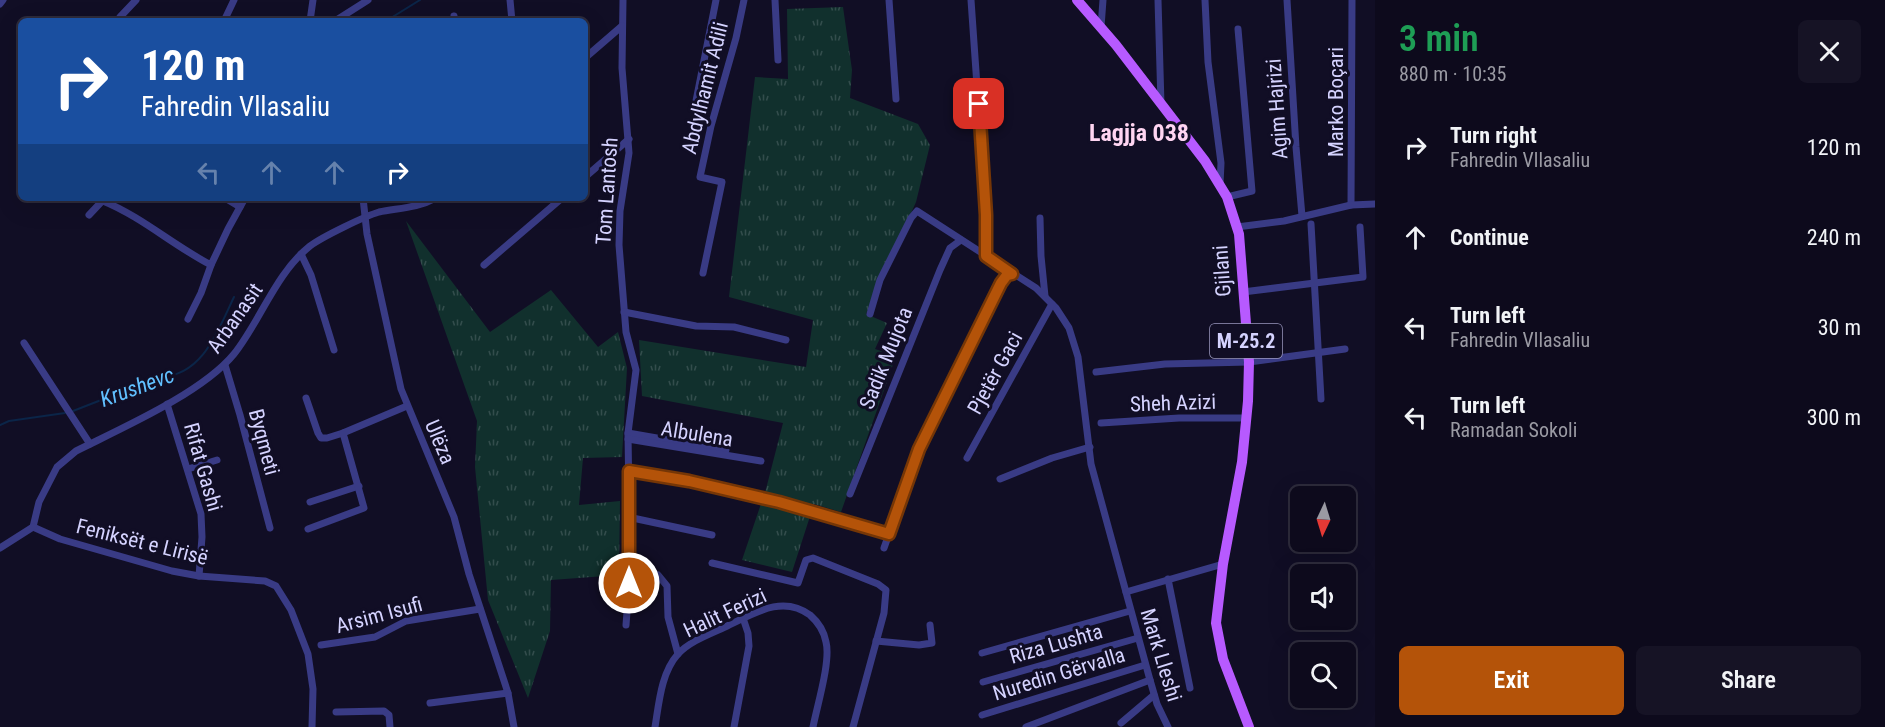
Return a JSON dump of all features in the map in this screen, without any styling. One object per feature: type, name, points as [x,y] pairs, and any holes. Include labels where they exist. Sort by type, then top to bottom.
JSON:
[{"type":"main road","name":"Gjilani","points":[[1077,0],[1101,27],[1193,145],[1227,196],[1237,227],[1249,362],[1247,418],[1242,462],[1223,564],[1217,611],[1217,635],[1222,659],[1250,727]]},
{"type":"street","points":[[0,4],[3,0]]},
{"type":"street","points":[[120,17],[136,0]]},
{"type":"street","points":[[225,18],[234,0]]},
{"type":"street","points":[[310,18],[313,0]]},
{"type":"street","points":[[339,18],[368,0]]},
{"type":"street","points":[[510,0],[512,18]]},
{"type":"street","name":"Tom Lantosh","points":[[622,0],[622,68],[629,139],[628,166],[621,202],[619,231],[624,312],[628,341],[636,370],[628,436],[630,572],[626,625]]},
{"type":"street","points":[[696,100],[716,0]]},
{"type":"street","name":"Abdylhamit Adili","points":[[703,273],[722,182],[700,177],[744,0]]},
{"type":"street","points":[[775,0],[778,60]]},
{"type":"street","points":[[889,0],[896,99]]},
{"type":"street","points":[[971,0],[983,169],[986,256]]},
{"type":"street","points":[[1101,27],[1103,0]]},
{"type":"street","points":[[1158,0],[1161,104]]},
{"type":"street","points":[[1205,0],[1208,62],[1221,163],[1220,184]]},
{"type":"street","name":"Agim Hajrizi","points":[[1287,0],[1302,216]]},
{"type":"street","name":"Marko Boçari","points":[[1351,205],[1352,0]]},
{"type":"street","points":[[588,55],[622,26]]},
{"type":"street","points":[[1227,196],[1252,191],[1238,29]]},
{"type":"street","points":[[588,174],[629,139]]},
{"type":"street","points":[[89,215],[103,201]]},
{"type":"street","points":[[106,201],[211,265]]},
{"type":"street","points":[[230,201],[240,207]]},
{"type":"street","points":[[188,319],[211,265],[243,201]]},
{"type":"street","name":"Ulëza","points":[[363,201],[376,280],[407,406],[449,504],[507,693],[514,727]]},
{"type":"street","name":"Arbanasit","points":[[33,527],[39,502],[57,467],[69,455],[167,404],[225,365],[240,346],[279,282],[301,254],[319,240],[375,213],[417,206],[429,201]]},
{"type":"street","points":[[484,266],[559,201]]},
{"type":"street","points":[[1237,227],[1265,224],[1351,205],[1375,204]]},
{"type":"street","name":"Mark Lleshi","points":[[917,211],[1026,281],[1045,296],[1069,328],[1078,357],[1091,464],[1154,695],[1168,727]]},
{"type":"street","name":"Sadik Mujota","points":[[870,314],[880,280],[910,218],[917,211]]},
{"type":"street","points":[[1040,218],[1045,296]]},
{"type":"street","points":[[1311,224],[1321,399]]},
{"type":"street","points":[[1243,292],[1363,277],[1360,227]]},
{"type":"street","name":"Sadik Mujota","points":[[850,494],[939,270],[950,248],[961,240]]},
{"type":"street","points":[[301,254],[311,275],[334,350]]},
{"type":"street","points":[[884,548],[916,455],[1001,283],[1007,275],[1012,274]]},
{"type":"street","name":"Pjetër Gaci","points":[[967,458],[1052,304]]},
{"type":"street","points":[[624,312],[696,326],[734,327],[786,340]]},
{"type":"street","points":[[24,343],[90,444]]},
{"type":"street","points":[[1096,372],[1165,364],[1249,362],[1345,349]]},
{"type":"street","name":"Byqmeti","points":[[225,365],[270,528]]},
{"type":"street","points":[[306,398],[321,438],[343,433],[407,406]]},
{"type":"street","name":"Rifat Gashi","points":[[167,404],[199,506],[202,525],[199,576]]},
{"type":"street","name":"Sheh Azizi","points":[[1101,423],[1179,418],[1247,418]]},
{"type":"street","points":[[308,529],[363,510],[359,486],[343,433]]},
{"type":"street","name":"Albulena","points":[[628,436],[737,452]]},
{"type":"street","name":"Albulena","points":[[628,436],[761,461]]},
{"type":"street","points":[[1000,479],[1052,458],[1090,447]]},
{"type":"street","points":[[188,469],[217,460]]},
{"type":"street","points":[[629,471],[689,481],[779,502],[889,534]]},
{"type":"street","points":[[310,502],[359,486]]},
{"type":"street","points":[[628,517],[712,535]]},
{"type":"street","points":[[0,548],[33,527]]},
{"type":"street","name":"Feniksët e Lirisë","points":[[33,527],[60,539],[172,571],[271,583],[280,590],[308,654],[313,689],[312,727]]},
{"type":"street","points":[[712,562],[798,583],[806,560],[813,558],[878,584],[886,590],[884,613],[853,727]]},
{"type":"street","points":[[1126,592],[1223,564]]},
{"type":"street","points":[[655,727],[665,678],[678,654],[668,617],[667,586],[658,575]]},
{"type":"street","points":[[1168,579],[1190,688]]},
{"type":"street","name":"Halit Ferizi","points":[[678,654],[693,643],[773,606],[789,605],[812,617],[822,629],[826,642],[826,658],[813,727]]},
{"type":"street","name":"Arsim Isufi","points":[[321,645],[375,637],[406,621],[480,609]]},
{"type":"street","points":[[982,653],[1130,611]]},
{"type":"street","points":[[734,727],[749,646],[744,618]]},
{"type":"street","points":[[876,641],[919,645],[932,643],[930,625]]},
{"type":"street","name":"Riza Lushta","points":[[982,682],[1138,638]]},
{"type":"street","name":"Nuredin Gërvalla","points":[[982,715],[1049,696],[1145,664]]},
{"type":"street","points":[[1026,727],[1150,680]]},
{"type":"street","points":[[430,703],[507,693]]},
{"type":"street","points":[[1120,723],[1154,695]]},
{"type":"street","points":[[336,712],[384,711],[388,715],[390,727]]},
{"type":"green space","points":[[843,7],[852,70],[850,98],[918,124],[930,145],[916,202],[866,314],[887,323],[875,349],[896,356],[841,512],[814,504],[792,572],[742,560],[766,489],[783,423],[642,396],[639,340],[806,367],[813,320],[729,297],[755,77],[788,79],[787,9]]},
{"type":"green space","points":[[406,221],[490,332],[551,290],[598,347],[618,332],[627,368],[622,457],[583,458],[579,505],[620,501],[619,575],[551,580],[550,631],[528,698],[488,600],[475,467],[477,421]]},
{"type":"waterway","name":"Krushevc","points":[[391,18],[420,0]]},
{"type":"waterway","name":"Krushevc","points":[[73,411],[160,377],[175,375],[187,369],[198,360],[215,337],[234,297]]},
{"type":"waterway","name":"Krushevc","points":[[0,425],[9,421],[65,413]]},
{"type":"district","name":"Lagjja 038","points":[[1139,133]]},
{"type":"route","points":[[629,583],[629,471],[689,481],[779,502],[889,534],[914,462],[931,423],[1003,279],[1012,274],[986,256],[986,215],[979,104]]}]
